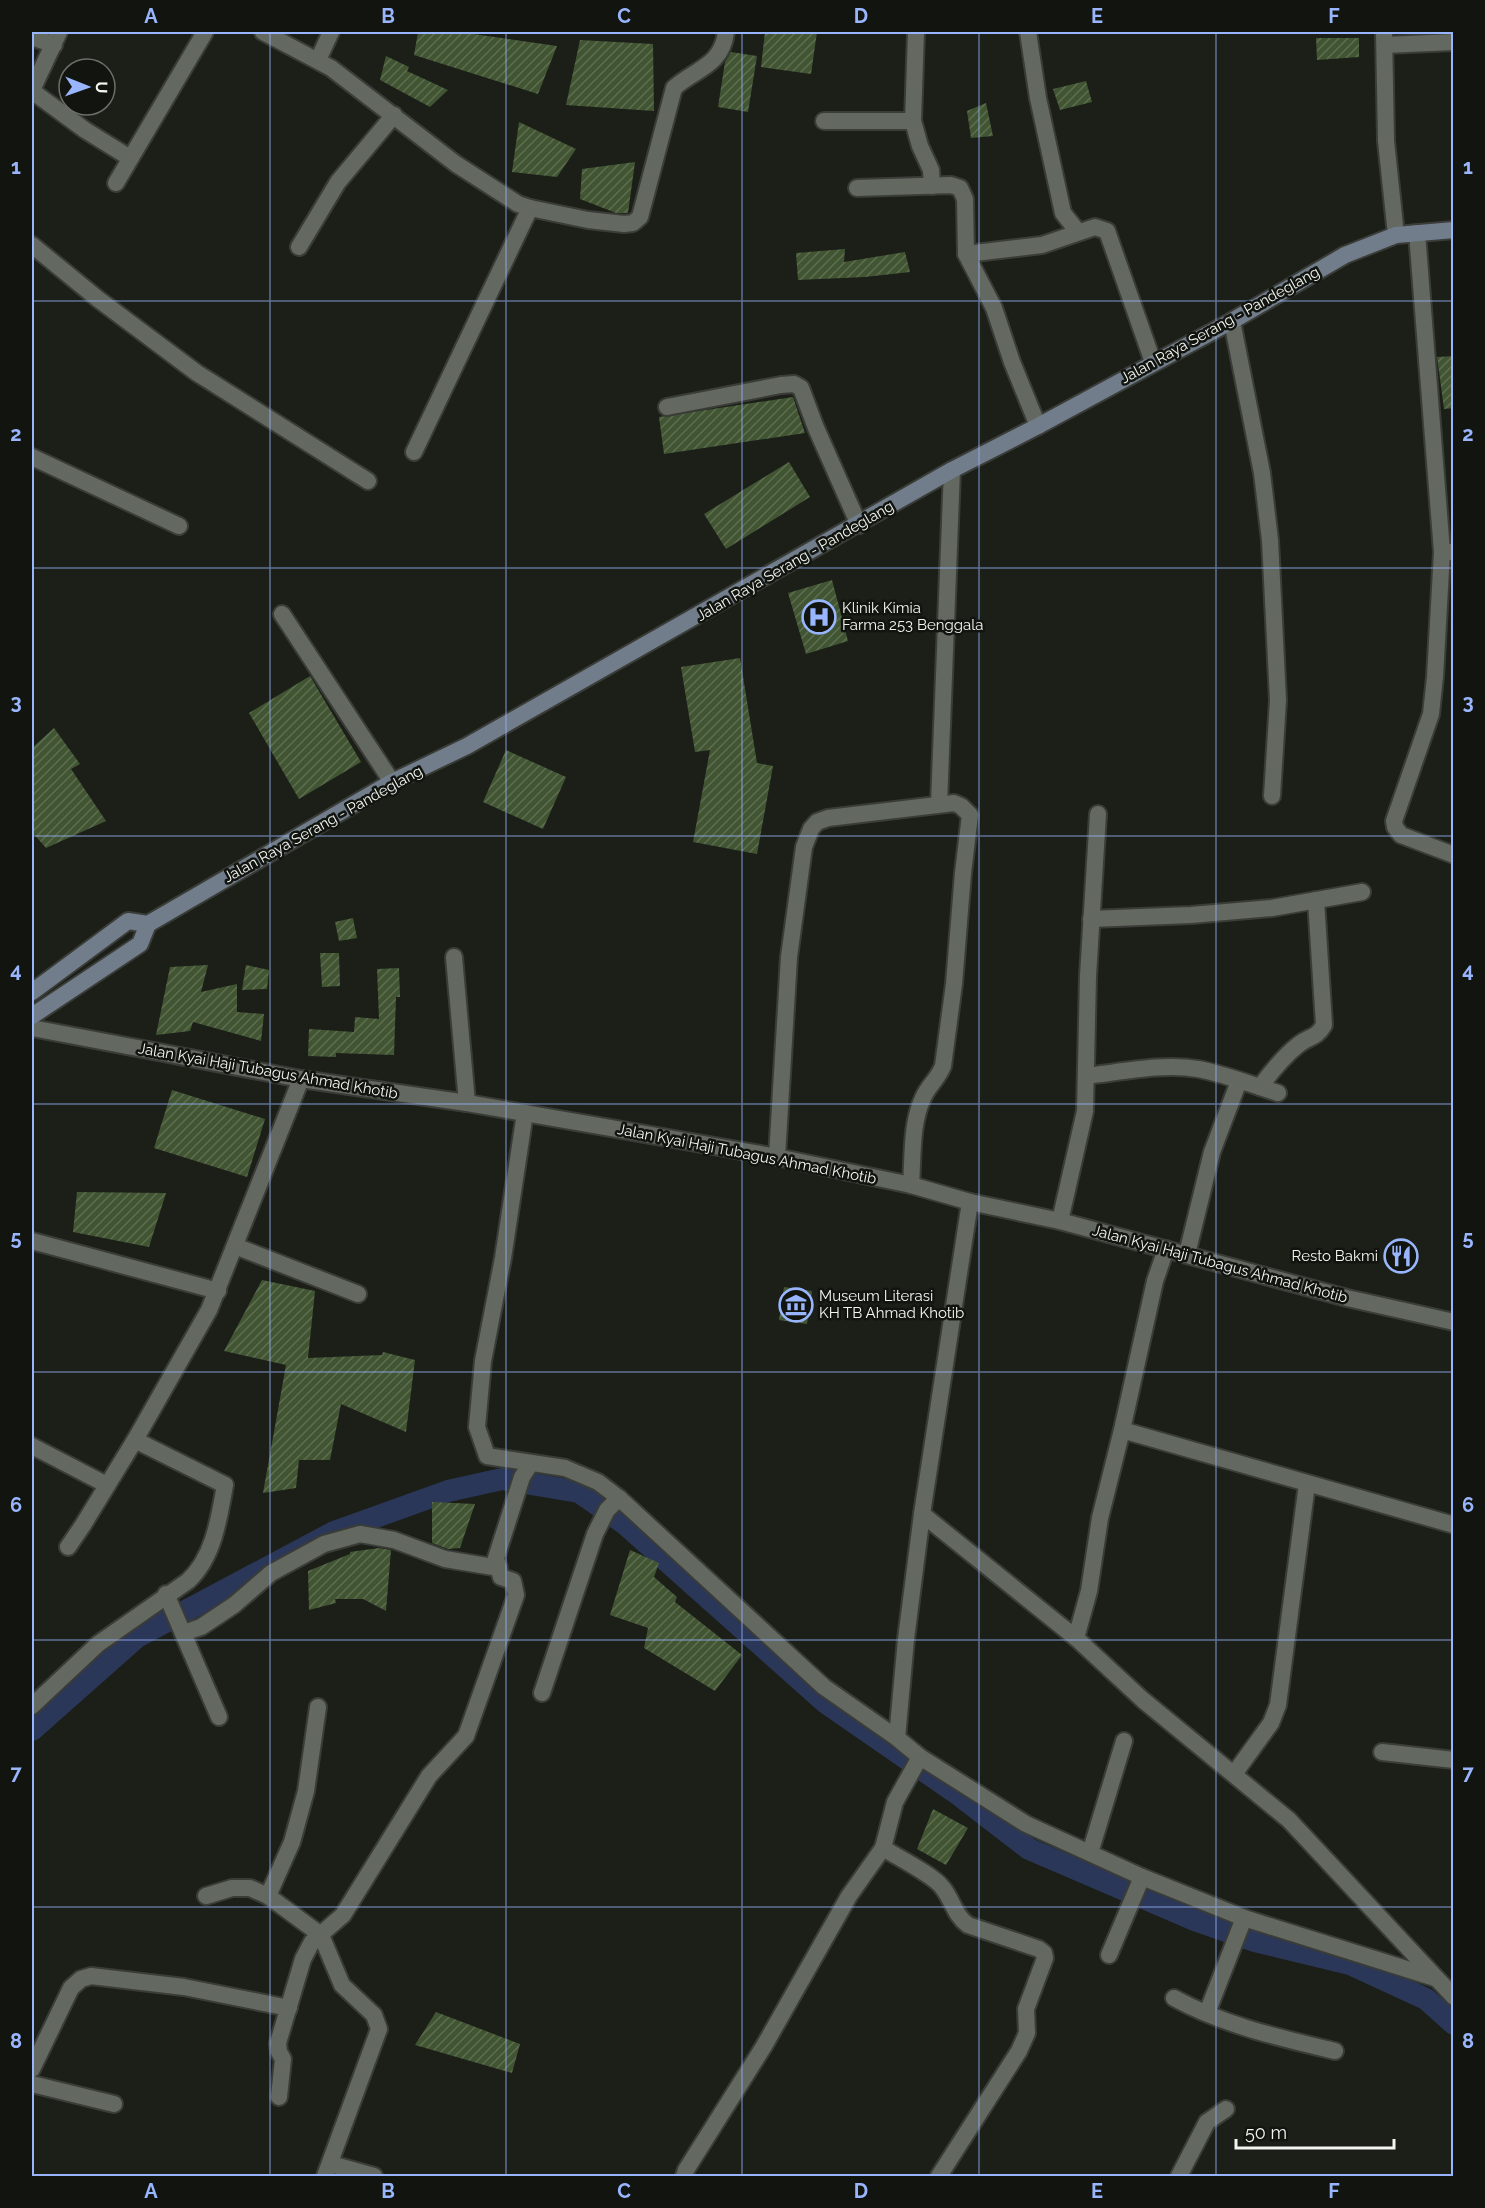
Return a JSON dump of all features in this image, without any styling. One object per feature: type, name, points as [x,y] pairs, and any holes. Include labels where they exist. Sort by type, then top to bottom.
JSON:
[{"type":"main road","name":"Jalan Raya Serang - Pandeglang","points":[[32,1016],[140,944],[148,924],[392,782],[467,746],[859,525],[952,470],[1232,321],[1345,255],[1396,235],[1454,230]]},
{"type":"main road","name":"Jalan Raya Serang - Pandeglang","points":[[32,992],[128,921],[148,924]]},
{"type":"street","points":[[116,183],[205,32]]},
{"type":"street","points":[[263,32],[318,60],[394,115],[456,164],[518,204],[588,220],[624,224],[633,223],[640,217],[674,88],[707,66],[719,53],[726,32]]},
{"type":"street","points":[[318,60],[332,32]]},
{"type":"street","points":[[916,32],[913,121],[920,146],[932,170],[932,186]]},
{"type":"street","points":[[1028,32],[1038,98],[1063,213],[1078,232]]},
{"type":"street","points":[[32,38],[56,38],[32,90],[85,130],[130,158]]},
{"type":"street","points":[[1396,235],[1386,141],[1385,38],[1454,42]]},
{"type":"street","points":[[299,247],[338,182],[394,115]]},
{"type":"street","points":[[824,121],[913,121]]},
{"type":"street","points":[[857,188],[951,185],[960,188],[965,199],[966,254],[994,308],[1012,362],[1038,426]]},
{"type":"street","points":[[414,452],[530,208]]},
{"type":"street","points":[[966,254],[1042,245],[1095,227],[1107,231],[1153,362]]},
{"type":"street","points":[[1417,233],[1448,552],[1431,714],[1394,820],[1395,828],[1401,835],[1454,855]]},
{"type":"street","points":[[32,245],[98,299],[197,373],[368,481]]},
{"type":"street","points":[[1232,321],[1262,473],[1270,540],[1278,700],[1272,796]]},
{"type":"street","points":[[667,407],[780,385],[794,384],[801,388],[859,525]]},
{"type":"street","points":[[32,457],[179,526]]},
{"type":"street","points":[[939,804],[952,470]]},
{"type":"street","points":[[282,614],[392,782]]},
{"type":"street","points":[[777,1157],[789,957],[804,847],[811,829],[817,822],[828,818],[954,803],[970,815],[954,984],[945,1057],[939,1077],[923,1096],[918,1112],[911,1185]]},
{"type":"street","points":[[1060,1221],[1085,1111],[1091,919],[1098,814]]},
{"type":"street","points":[[1091,919],[1203,914],[1272,908],[1362,892]]},
{"type":"street","points":[[1260,1088],[1274,1068],[1300,1043],[1319,1035],[1324,1025],[1316,900]]},
{"type":"street","points":[[454,957],[467,1103]]},
{"type":"street","name":"Jalan Kyai Haji Tubagus Ahmad Khotib","points":[[32,1028],[302,1079],[467,1103],[777,1157],[911,1185],[970,1202],[1060,1221],[1347,1298],[1454,1322]]},
{"type":"street","points":[[1086,1076],[1148,1068],[1177,1067],[1198,1069],[1278,1093]]},
{"type":"street","points":[[68,1547],[135,1440],[209,1310],[302,1079]]},
{"type":"street","points":[[1187,1254],[1212,1152],[1239,1081]]},
{"type":"street","points":[[525,1113],[503,1258],[483,1361],[477,1427],[486,1456],[527,1470],[565,1468],[598,1482],[620,1498],[824,1687],[897,1738],[919,1760],[1026,1824],[1090,1853],[1138,1888],[1239,1928],[1435,1978]]},
{"type":"street","points":[[897,1738],[906,1639],[922,1514],[970,1202]]},
{"type":"street","points":[[32,1241],[218,1291]]},
{"type":"street","points":[[235,1246],[358,1294]]},
{"type":"street","points":[[1076,1638],[1089,1591],[1100,1518],[1155,1281],[1166,1249]]},
{"type":"street","points":[[1122,1430],[1454,1525]]},
{"type":"street","points":[[32,1706],[98,1644],[188,1581],[197,1572],[211,1546],[225,1485],[135,1440]]},
{"type":"street","points":[[32,1446],[107,1485]]},
{"type":"street","points":[[279,2097],[283,2059],[278,2043],[303,1959],[312,1942],[343,1915],[429,1776],[466,1736],[516,1595],[513,1581],[501,1577],[496,1558],[527,1470]]},
{"type":"street","points":[[1234,1774],[1271,1723],[1278,1705],[1307,1484]]},
{"type":"street","points":[[542,1693],[595,1534],[607,1510],[620,1498]]},
{"type":"street","points":[[922,1514],[1076,1638],[1143,1700],[1289,1820],[1454,1997]]},
{"type":"street","points":[[181,1629],[201,1627],[234,1605],[271,1573],[324,1544],[360,1534],[394,1540],[445,1559],[499,1568]]},
{"type":"street","points":[[167,1596],[219,1717]]},
{"type":"street","points":[[268,1896],[295,1832],[306,1791],[318,1707]]},
{"type":"street","points":[[1090,1853],[1124,1741]]},
{"type":"street","points":[[1382,1752],[1454,1760]]},
{"type":"street","points":[[684,2176],[764,2046],[849,1896],[883,1848],[890,1816],[900,1791],[919,1760]]},
{"type":"street","points":[[883,1848],[940,1884],[950,1898],[958,1918],[968,1925],[1039,1948],[1045,1958],[1026,2009],[1027,2033],[1019,2051],[939,2176]]},
{"type":"street","points":[[206,1896],[232,1888],[250,1888],[268,1896],[321,1935],[342,1985],[374,2016],[379,2029],[328,2170],[374,2176]]},
{"type":"street","points":[[1109,1955],[1138,1888]]},
{"type":"street","points":[[1207,2013],[1239,1928]]},
{"type":"street","points":[[32,2069],[71,1988],[81,1979],[91,1976],[184,1987],[289,2008]]},
{"type":"street","points":[[1173,1998],[1207,2013],[1279,2038],[1335,2051]]},
{"type":"street","points":[[32,2084],[114,2104]]},
{"type":"street","points":[[1179,2176],[1208,2122],[1226,2109]]},
{"type":"building","points":[[418,32],[460,32],[557,46],[538,94],[414,55]]},
{"type":"building","points":[[765,32],[817,32],[811,74],[761,67]]},
{"type":"building","points":[[1316,38],[1359,38],[1359,57],[1317,60]]},
{"type":"building","points":[[580,40],[653,44],[654,111],[566,105]]},
{"type":"building","points":[[731,52],[757,56],[748,112],[718,107],[725,62]]},
{"type":"building","points":[[386,56],[409,67],[407,71],[448,90],[430,107],[380,80]]},
{"type":"building","points":[[1086,81],[1092,102],[1060,110],[1053,89]]},
{"type":"building","points":[[986,103],[993,136],[971,138],[967,111]]},
{"type":"building","points":[[519,122],[576,149],[557,177],[512,172]]},
{"type":"building","points":[[635,162],[628,213],[616,213],[580,199],[582,169]]},
{"type":"building","points":[[845,249],[844,262],[905,252],[910,272],[798,280],[796,253]]},
{"type":"building","points":[[1454,356],[1454,408],[1444,409],[1437,357]]},
{"type":"building","points":[[793,397],[805,433],[664,454],[659,417]]},
{"type":"building","points":[[789,462],[810,497],[726,549],[704,514]]},
{"type":"building","name":"Klinik Kimia Farma 253 Benggala","points":[[832,580],[848,641],[806,654],[788,593]]},
{"type":"building","points":[[740,658],[757,763],[773,766],[757,854],[693,842],[710,750],[695,752],[681,667]]},
{"type":"building","points":[[310,676],[361,762],[299,799],[249,713]]},
{"type":"building","points":[[54,728],[80,764],[71,769],[106,821],[46,848],[32,832],[32,748]]},
{"type":"building","points":[[506,750],[566,777],[543,829],[483,802]]},
{"type":"building","points":[[353,918],[357,938],[339,941],[335,922]]},
{"type":"building","points":[[320,953],[339,953],[340,986],[322,987]]},
{"type":"building","points":[[208,965],[201,992],[237,984],[237,1012],[264,1014],[261,1041],[193,1022],[190,1031],[156,1035],[170,967]]},
{"type":"building","points":[[246,965],[269,970],[267,989],[242,990]]},
{"type":"building","points":[[399,968],[400,997],[396,997],[394,1055],[336,1053],[336,1057],[308,1056],[309,1029],[354,1032],[355,1017],[379,1019],[377,969]]},
{"type":"building","points":[[172,1090],[265,1119],[247,1177],[154,1148]]},
{"type":"building","points":[[77,1192],[166,1193],[149,1247],[73,1232]]},
{"type":"building","points":[[262,1280],[315,1291],[308,1358],[382,1355],[383,1352],[415,1360],[406,1432],[341,1404],[330,1460],[299,1460],[296,1488],[263,1493],[286,1365],[224,1351]]},
{"type":"building","name":"Museum Literasi KH TB Ahmad Khotib","points":[[784,1287],[812,1291],[807,1324],[779,1320]]},
{"type":"building","points":[[432,1502],[475,1504],[460,1548],[448,1549],[432,1543]]},
{"type":"building","points":[[379,1548],[391,1550],[386,1611],[363,1599],[335,1599],[336,1603],[309,1610],[308,1571],[350,1554],[350,1552]]},
{"type":"building","points":[[630,1550],[659,1563],[654,1577],[677,1597],[675,1602],[742,1655],[715,1691],[644,1648],[648,1628],[610,1615]]},
{"type":"building","points":[[933,1809],[968,1828],[946,1865],[917,1849]]},
{"type":"building","points":[[436,2012],[520,2044],[512,2073],[415,2045]]},
{"type":"waterway","points":[[32,1730],[137,1637],[334,1532],[448,1491],[502,1479],[579,1492],[625,1524],[826,1703],[959,1795],[1029,1849],[1192,1919],[1255,1941],[1350,1964],[1426,1999],[1454,2024]]},
{"type":"place","name":"Klinik Kimia Farma 253 Benggala","points":[[819,617]]},
{"type":"place","name":"Resto Bakmi","points":[[1401,1256]]},
{"type":"place","name":"Museum Literasi KH TB Ahmad Khotib","points":[[796,1305]]}]
